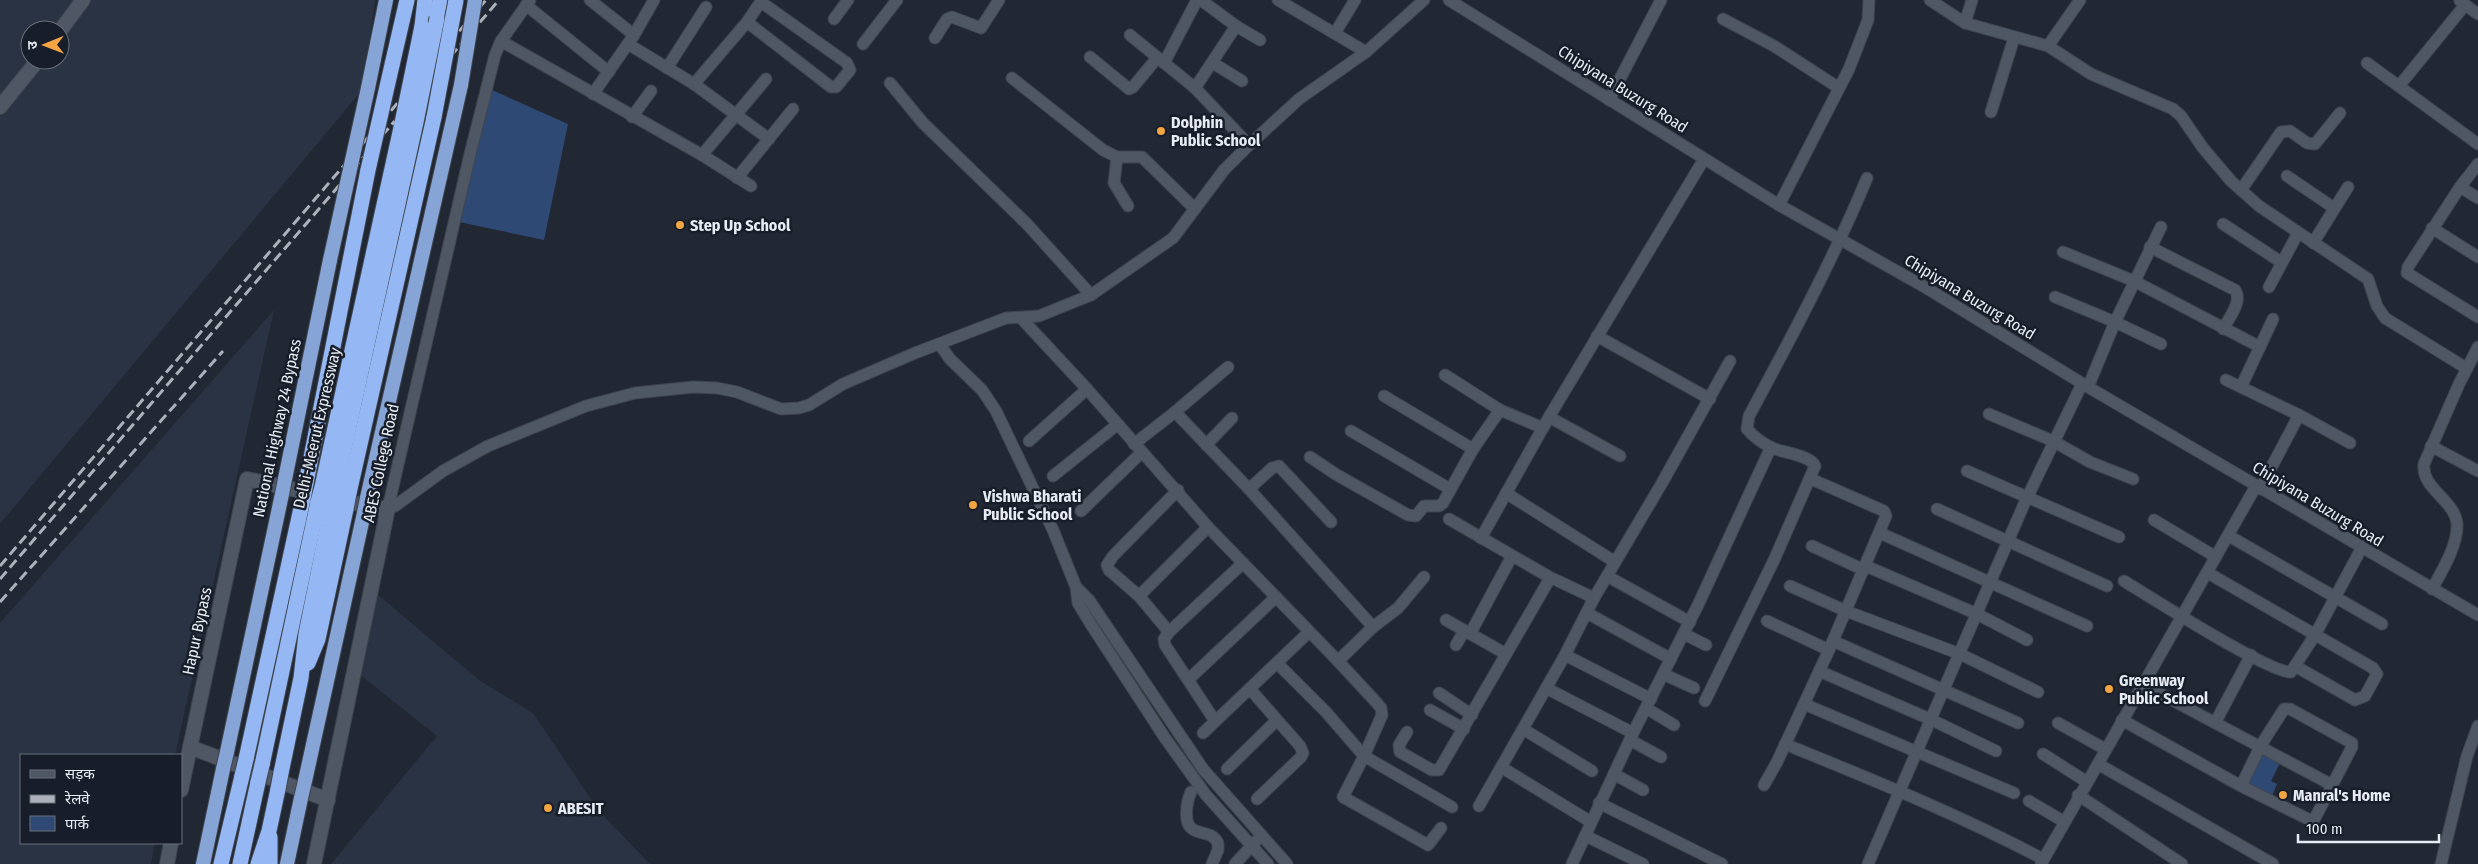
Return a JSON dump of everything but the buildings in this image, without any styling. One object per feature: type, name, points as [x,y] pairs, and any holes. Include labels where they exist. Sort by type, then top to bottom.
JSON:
[{"type":"highway","name":"National Highway 24 Bypass","points":[[203,864],[386,0]]},
{"type":"highway","points":[[221,864],[236,805],[303,499],[368,170],[407,0]]},
{"type":"highway","name":"Delhi-Meerut Expressway","points":[[258,864],[269,830],[301,678],[306,634],[409,122],[424,0]]},
{"type":"highway","name":"Delhi-Meerut Expressway","points":[[409,122],[438,18],[440,0]]},
{"type":"highway","points":[[335,490],[434,117],[456,0]]},
{"type":"highway","points":[[287,864],[461,85],[475,0]]},
{"type":"highway","name":"Delhi-Meerut Expressway","points":[[240,864],[262,765],[332,505]]},
{"type":"highway","points":[[231,864],[241,821],[236,805]]},
{"type":"highway","points":[[269,830],[270,864]]},
{"type":"street","points":[[68,20],[83,0]]},
{"type":"street","points":[[590,0],[631,40],[667,68],[694,84],[769,139]]},
{"type":"street","points":[[592,94],[631,40],[654,0]]},
{"type":"street","points":[[834,20],[848,0]]},
{"type":"street","points":[[863,44],[897,0]]},
{"type":"street","points":[[935,38],[950,18],[982,28],[999,0]]},
{"type":"street","points":[[1090,57],[1129,89],[1133,87],[1160,61],[1199,0],[1260,40]]},
{"type":"street","points":[[1278,0],[1296,5],[1335,33],[1366,52]]},
{"type":"street","points":[[1335,33],[1355,0]]},
{"type":"street","points":[[388,508],[395,506],[443,471],[488,446],[586,406],[635,393],[693,387],[717,388],[737,392],[781,409],[798,408],[809,405],[843,384],[893,362],[1006,318],[1044,315],[1091,295],[1173,238],[1224,170],[1249,145],[1299,99],[1366,52],[1424,0]]},
{"type":"street","name":"Chipiyana Buzurg Road","points":[[1449,0],[1779,205],[1923,286],[2084,386],[2478,616]]},
{"type":"street","points":[[1609,100],[1661,0]]},
{"type":"street","points":[[1779,205],[1839,88],[1862,37],[1868,20],[1869,0]]},
{"type":"street","points":[[1930,0],[1964,23],[2048,46],[2091,74],[2178,112],[2204,148],[2241,190],[2258,206],[2368,280],[2380,313],[2393,325],[2466,368]]},
{"type":"street","points":[[1964,23],[1972,0]]},
{"type":"street","points":[[2048,46],[2080,0]]},
{"type":"street","points":[[694,84],[747,22],[761,1],[848,63],[850,70],[836,87],[831,87],[747,22]]},
{"type":"street","points":[[528,2],[609,72]]},
{"type":"street","name":"ABES College Road","points":[[314,864],[388,508],[468,163],[491,72],[501,41],[528,2]]},
{"type":"street","points":[[2400,86],[2462,2],[2478,14]]},
{"type":"street","points":[[667,68],[706,7]]},
{"type":"street","points":[[1723,19],[1774,46],[1839,88]]},
{"type":"street","points":[[1195,88],[1236,26]]},
{"type":"street","points":[[1130,36],[1195,88],[1249,145]]},
{"type":"street","points":[[1991,112],[2014,38]]},
{"type":"street","points":[[501,41],[702,155],[751,186]]},
{"type":"street","points":[[1213,63],[1242,81]]},
{"type":"street","points":[[2367,63],[2478,144]]},
{"type":"street","points":[[0,107],[30,70]]},
{"type":"street","points":[[1012,78],[1103,150],[1117,157],[1135,156],[1147,161],[1194,209]]},
{"type":"street","points":[[702,155],[766,79]]},
{"type":"street","points":[[890,83],[923,123],[1027,224],[1091,295]]},
{"type":"street","points":[[632,117],[651,90]]},
{"type":"street","points":[[737,178],[792,109]]},
{"type":"street","points":[[2241,190],[2281,132],[2290,131],[2315,144],[2340,113]]},
{"type":"street","points":[[1117,157],[1114,184],[1128,206]]},
{"type":"street","points":[[1481,538],[1549,416],[1704,159]]},
{"type":"street","points":[[2478,164],[2432,228],[2408,267],[2407,273],[2478,317]]},
{"type":"street","points":[[2287,176],[2334,208]]},
{"type":"street","points":[[1704,701],[1748,615],[1811,479],[1814,463],[1771,447],[1747,429],[1749,416],[1840,241],[1867,178]]},
{"type":"street","points":[[2313,243],[2348,187]]},
{"type":"street","points":[[2460,187],[2478,198]]},
{"type":"street","points":[[2223,224],[2282,262]]},
{"type":"street","points":[[1868,864],[1992,582],[2027,497],[2053,441],[2084,386],[2161,226]]},
{"type":"street","points":[[2432,228],[2478,257]]},
{"type":"street","points":[[2269,287],[2298,233]]},
{"type":"street","points":[[2150,247],[2238,293],[2238,301],[2223,328]]},
{"type":"street","points":[[2063,252],[2134,281],[2260,347]]},
{"type":"street","points":[[2055,297],[2161,344]]},
{"type":"street","points":[[1021,318],[1087,388],[1138,448],[1178,490],[1208,527],[1381,708],[1382,715],[1343,797],[1428,845],[1441,828]]},
{"type":"street","points":[[2241,387],[2273,320]]},
{"type":"street","points":[[1597,336],[1710,399]]},
{"type":"street","points":[[940,345],[950,360],[982,390],[996,411],[1053,530],[1076,587],[1078,604],[1165,738],[1206,795],[1252,845],[1261,861],[1272,845]]},
{"type":"street","points":[[2432,589],[2452,546],[2457,523],[2454,512],[2424,474],[2424,464],[2466,368],[2478,347]]},
{"type":"street","points":[[1479,806],[1565,654],[1594,598],[1710,399],[1730,361]]},
{"type":"street","points":[[1081,511],[1138,448],[1174,412],[1228,367]]},
{"type":"street","points":[[1445,375],[1500,410],[1543,428]]},
{"type":"street","points":[[2226,380],[2299,415],[2350,443]]},
{"type":"street","points":[[1029,441],[1087,388]]},
{"type":"street","points":[[1384,396],[1473,449]]},
{"type":"street","points":[[1310,457],[1337,476],[1412,516],[1416,516],[1426,505],[1441,505],[1473,449],[1500,410]]},
{"type":"street","points":[[1174,412],[1249,489],[1373,627]]},
{"type":"street","points":[[1989,414],[2053,441],[2090,462],[2133,479]]},
{"type":"street","points":[[1785,744],[1900,791],[2005,839],[2042,862],[2063,821],[2098,764],[2142,684],[2299,415]]},
{"type":"street","points":[[1549,416],[1620,456]]},
{"type":"street","points":[[1206,445],[1232,418]]},
{"type":"street","points":[[1053,476],[1118,424]]},
{"type":"street","points":[[1351,431],[1450,489]]},
{"type":"street","points":[[2431,446],[2478,470]]},
{"type":"street","points":[[1572,864],[1599,803],[1690,622],[1771,447]]},
{"type":"street","points":[[1249,489],[1272,468],[1279,466],[1331,522]]},
{"type":"street","points":[[1967,471],[2119,537]]},
{"type":"street","name":"Hapur Bypass","points":[[182,785],[247,479],[378,508],[388,508]]},
{"type":"street","points":[[1764,785],[1831,646],[1880,533],[1885,512],[1811,479]]},
{"type":"street","points":[[1169,632],[1139,596],[1109,570],[1109,561],[1178,490]]},
{"type":"street","points":[[1506,493],[1615,562]]},
{"type":"street","points":[[1937,508],[2107,586]]},
{"type":"street","points":[[1449,519],[1551,578],[1594,598]]},
{"type":"street","points":[[2154,520],[2216,557]]},
{"type":"street","points":[[1139,596],[1208,527]]},
{"type":"street","points":[[1880,533],[2087,626]]},
{"type":"street","points":[[2229,536],[2382,624]]},
{"type":"street","points":[[1812,546],[1977,614],[2027,640]]},
{"type":"street","points":[[2124,581],[2251,655],[2283,671],[2291,672],[2315,635],[2361,548]]},
{"type":"street","points":[[1456,645],[1467,632],[1512,556]]},
{"type":"street","points":[[1215,721],[1165,645],[1164,639],[1169,632],[1244,563]]},
{"type":"street","points":[[2208,573],[2376,671],[2376,678],[2365,696],[2360,700],[2349,698],[2295,666]]},
{"type":"street","points":[[1607,576],[1690,622]]},
{"type":"street","points":[[1338,661],[1373,627],[1398,608],[1424,577]]},
{"type":"street","points":[[1406,732],[1399,745],[1399,750],[1436,770],[1441,768],[1551,578]]},
{"type":"street","points":[[1790,586],[1960,654],[2038,692]]},
{"type":"street","points":[[1076,587],[1089,600],[1203,769],[1287,864]]},
{"type":"street","points":[[1189,679],[1276,597]]},
{"type":"street","points":[[1587,613],[1671,659]]},
{"type":"street","points":[[1446,620],[1506,654]]},
{"type":"street","points":[[1767,621],[1944,690],[2018,723]]},
{"type":"street","points":[[1203,733],[1309,632]]},
{"type":"street","points":[[1684,634],[1706,645]]},
{"type":"street","points":[[1565,654],[1648,703],[1674,725]]},
{"type":"street","points":[[2215,723],[2251,655]]},
{"type":"street","points":[[1277,663],[1326,712],[1364,756],[1452,807]]},
{"type":"street","points":[[1819,671],[1932,720],[1996,752]]},
{"type":"street","points":[[1663,674],[1694,688]]},
{"type":"street","points":[[2142,684],[2261,745],[2332,785]]},
{"type":"street","points":[[1546,688],[1632,736],[1661,757]]},
{"type":"street","points":[[1250,689],[1276,721],[1300,746],[1303,753],[1256,799]]},
{"type":"street","points":[[1439,693],[1472,716]]},
{"type":"street","points":[[1804,704],[2014,793]]},
{"type":"street","points":[[2122,720],[2241,786],[2310,820],[2315,818],[2352,747],[2350,741],[2287,708],[2284,709],[2261,745],[2241,786]]},
{"type":"street","points":[[1430,710],[1464,729]]},
{"type":"street","points":[[1227,769],[1276,721]]},
{"type":"street","points":[[2058,723],[2106,749]]},
{"type":"street","points":[[2441,864],[2467,756],[2478,726]]},
{"type":"street","points":[[1523,729],[1592,771]]},
{"type":"street","points":[[190,747],[328,800]]},
{"type":"street","points":[[2043,754],[2086,782]]},
{"type":"street","points":[[2098,764],[2273,864]]},
{"type":"street","points":[[1501,767],[1591,822]]},
{"type":"street","points":[[1614,774],[1643,790]]},
{"type":"street","points":[[1191,792],[1187,810],[1189,825],[1194,830],[1210,834],[1218,843],[1218,850],[1212,864]]},
{"type":"street","points":[[2078,796],[2182,864]]},
{"type":"street","points":[[2029,802],[2063,821]]},
{"type":"street","points":[[1599,803],[1722,864]]},
{"type":"street","points":[[1235,864],[1262,835]]},
{"type":"street","points":[[1586,836],[1643,864]]},
{"type":"street","points":[[167,864],[171,844]]},
{"type":"shaded area","points":[[0,0],[375,0],[363,89],[0,524]]},
{"type":"shaded area","points":[[274,310],[175,754],[20,754],[20,844],[155,844],[151,864],[0,864],[0,623]]},
{"type":"shaded area","points":[[376,593],[479,680],[533,713],[599,811],[650,864],[331,864],[437,736],[359,674]]},
{"type":"green space","points":[[492,90],[568,124],[544,240],[459,222],[485,103],[488,104]]},
{"type":"green space","points":[[2261,751],[2280,763],[2271,781],[2277,784],[2271,798],[2244,786]]},
{"type":"railway","points":[[0,566],[486,0]]},
{"type":"railway","points":[[0,579],[499,0]]},
{"type":"railway","points":[[0,602],[223,351]]},
{"type":"place","name":"Dolphin Public School","points":[[1161,131]]},
{"type":"place","name":"Step Up School","points":[[680,225]]},
{"type":"place","name":"Vishwa Bharati Public School","points":[[973,505]]},
{"type":"place","name":"Greenway Public School","points":[[2109,689]]},
{"type":"place","name":"Manral's Home","points":[[2283,795]]},
{"type":"place","name":"ABESIT","points":[[548,808]]}]
